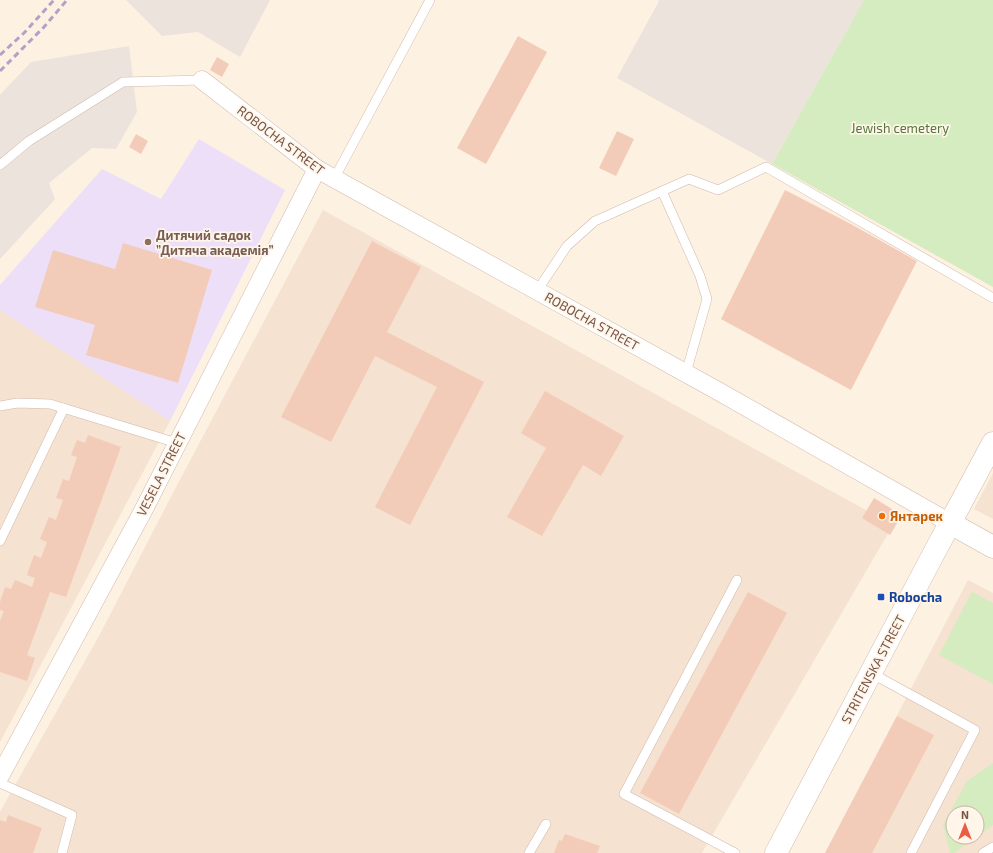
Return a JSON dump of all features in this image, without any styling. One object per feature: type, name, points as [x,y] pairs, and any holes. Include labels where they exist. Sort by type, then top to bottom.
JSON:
[{"type":"main road","name":"STRITENSKA STREET","points":[[780,852],[871,673],[993,443]]},
{"type":"main road","name":"ROBOCHA STREET","points":[[950,523],[993,547]]},
{"type":"street","name":"ROBOCHA STREET","points":[[202,80],[317,169],[686,373],[950,523]]},
{"type":"street","name":"VESELA STREET","points":[[0,776],[139,518],[317,169]]},
{"type":"lane","points":[[334,179],[430,0]]},
{"type":"lane","points":[[0,165],[29,141],[123,82],[202,80]]},
{"type":"lane","points":[[537,291],[567,246],[595,221],[689,179],[718,190],[766,167],[993,298]]},
{"type":"lane","points":[[662,191],[700,276],[707,299],[686,373]]},
{"type":"lane","points":[[0,406],[17,403],[50,404],[177,443]]},
{"type":"lane","points":[[0,541],[64,408]]},
{"type":"lane","points":[[735,853],[624,794],[737,580]]},
{"type":"lane","points":[[871,673],[975,730],[911,853]]},
{"type":"lane","points":[[0,783],[72,815],[62,853]]},
{"type":"lane","points":[[529,853],[546,824]]},
{"type":"lane","points":[[984,853],[993,847]]},
{"type":"shaded area","points":[[126,0],[270,0],[240,57],[198,32],[162,36]]},
{"type":"shaded area","points":[[657,0],[864,0],[772,164],[617,78],[659,1]]},
{"type":"shaded area","points":[[129,46],[137,112],[116,149],[92,148],[49,183],[55,199],[0,259],[0,95],[31,62]]},
{"type":"shaded area","name":"Дитячий садок ”Дитяча академія”","points":[[199,139],[285,190],[170,421],[0,310],[0,285],[102,169],[161,199]]},
{"type":"shaded area","points":[[323,210],[893,525],[702,853],[0,853],[0,812],[99,636]]},
{"type":"shaded area","points":[[0,310],[170,421],[0,742]]},
{"type":"shaded area","points":[[993,473],[993,519],[974,509]]},
{"type":"shaded area","points":[[968,580],[993,593],[993,853],[825,853]]},
{"type":"green space","name":"Jewish cemetery","points":[[864,0],[993,0],[993,287],[772,164]]},
{"type":"green space","points":[[972,592],[993,603],[993,684],[939,655]]},
{"type":"green space","points":[[993,763],[993,825],[985,831],[985,805],[954,805],[967,781]]},
{"type":"green space","points":[[945,821],[945,833],[943,825]]},
{"type":"green space","points":[[948,845],[965,845],[954,853],[950,853]]},
{"type":"building","points":[[518,36],[547,52],[486,164],[457,148]]},
{"type":"building","points":[[217,57],[229,64],[222,77],[210,70]]},
{"type":"building","points":[[617,131],[634,139],[616,176],[599,168]]},
{"type":"building","points":[[136,134],[148,141],[141,154],[129,147]]},
{"type":"building","points":[[785,190],[849,223],[917,261],[851,390],[721,319]]},
{"type":"building","points":[[372,241],[421,267],[387,332],[484,382],[410,525],[375,507],[437,387],[375,356],[331,442],[281,417]]},
{"type":"building","points":[[123,243],[212,270],[178,383],[86,355],[95,325],[35,307],[53,250],[115,269]]},
{"type":"building","points":[[545,391],[624,436],[601,476],[583,465],[542,536],[507,517],[546,448],[521,433]]},
{"type":"building","points":[[88,435],[121,447],[66,597],[50,592],[27,655],[35,658],[27,681],[0,672],[0,621],[4,611],[0,610],[0,602],[5,587],[11,589],[15,580],[32,587],[35,578],[27,575],[34,555],[41,558],[47,542],[40,539],[49,517],[56,520],[63,500],[56,498],[63,479],[69,481],[77,457],[71,455],[77,440],[85,443]]},
{"type":"building","name":"Янтарек","points":[[874,498],[902,515],[890,535],[862,518]]},
{"type":"building","points":[[748,592],[787,613],[679,814],[640,793]]},
{"type":"building","points":[[897,716],[934,735],[872,853],[825,853]]},
{"type":"building","points":[[8,815],[42,828],[33,853],[0,853],[0,820],[6,822]]},
{"type":"building","points":[[565,834],[600,846],[597,853],[554,853],[559,840],[562,841]]},
{"type":"railway","points":[[0,55],[24,33],[54,0]]},
{"type":"railway","points":[[0,71],[44,27],[67,0]]},
{"type":"place","name":"Дитячий садок ”Дитяча академія”","points":[[148,242]]},
{"type":"place","name":"Янтарек","points":[[882,516]]},
{"type":"place","name":"Robocha","points":[[881,597]]}]
